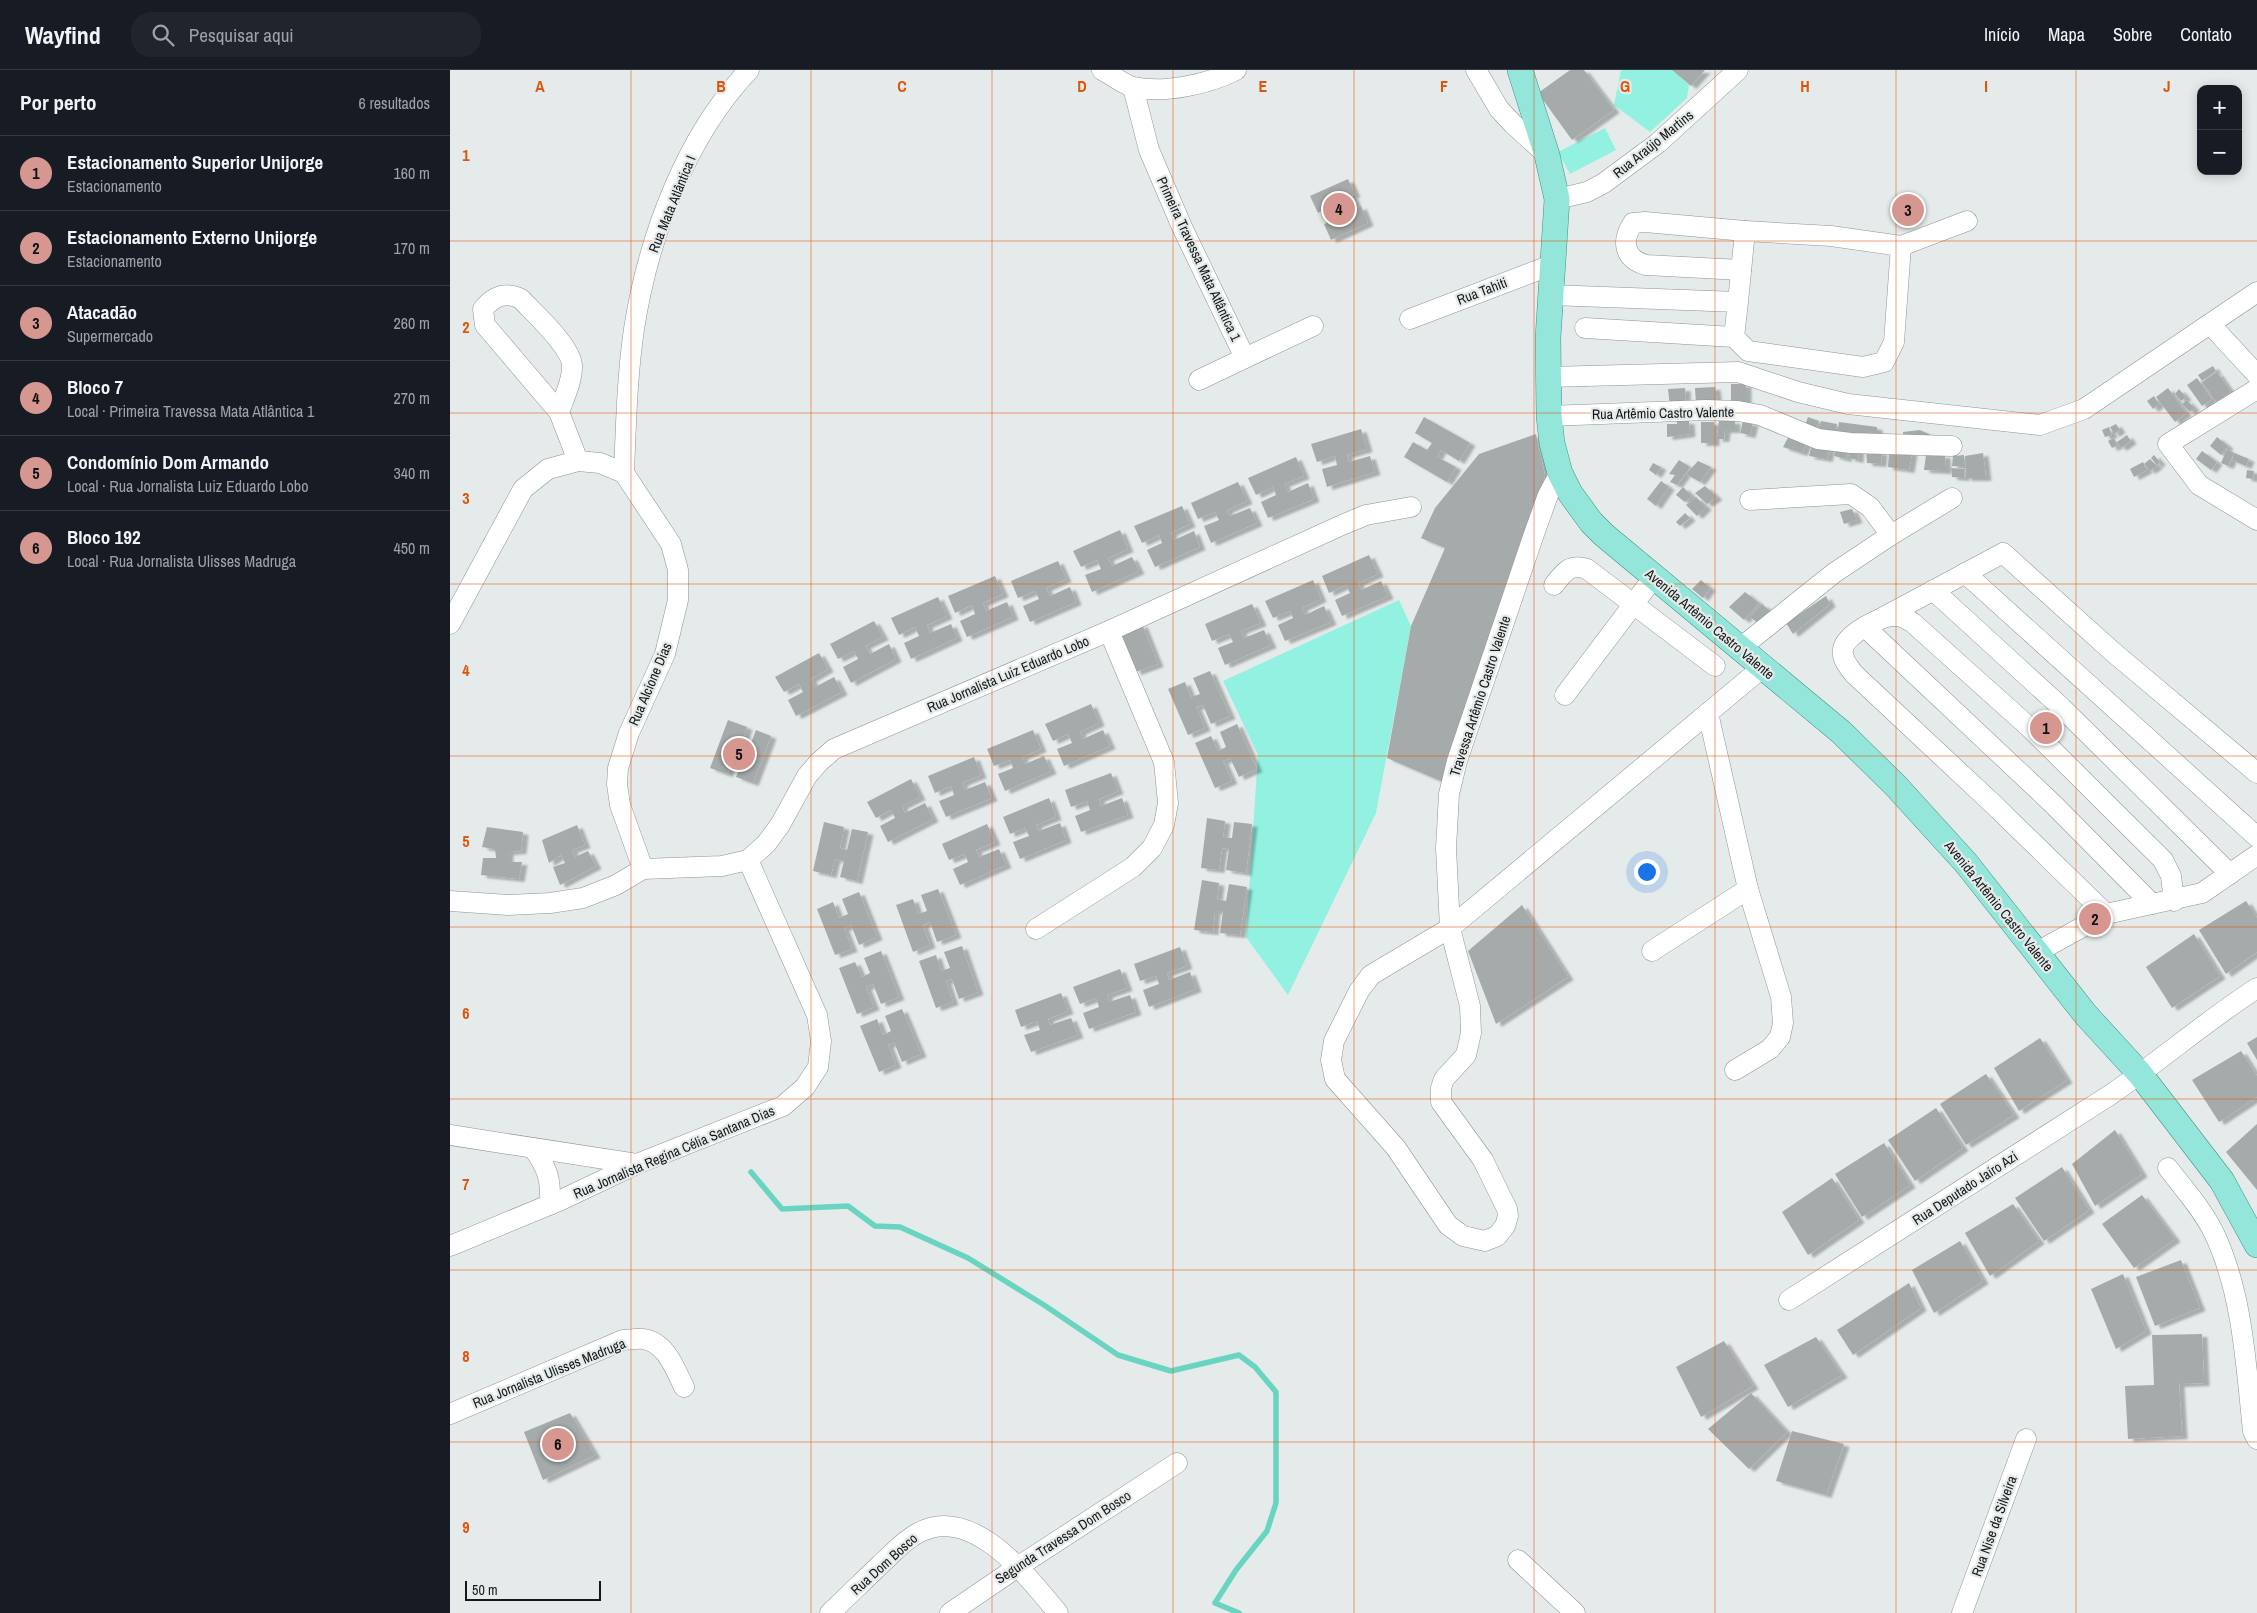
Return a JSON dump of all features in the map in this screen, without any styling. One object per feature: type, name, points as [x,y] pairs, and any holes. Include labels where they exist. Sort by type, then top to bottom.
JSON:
[{"type":"main road","name":"Avenida Artêmio Castro Valente","points":[[1520,70],[1547,155],[1557,199],[1551,295],[1548,377],[1549,416],[1552,443],[1560,473],[1570,493],[1591,522],[1739,649],[1841,732],[1896,786],[1966,864],[2086,1015],[2140,1074],[2222,1180],[2257,1245]]},
{"type":"street","name":"Rua Mata Atlântica I","points":[[624,473],[634,330],[643,282],[657,234],[703,130],[736,84],[749,70]]},
{"type":"street","points":[[1102,70],[1133,86],[1158,89],[1197,85],[1236,70]]},
{"type":"street","points":[[1476,70],[1499,108],[1513,124],[1547,155]]},
{"type":"street","name":"Rua Araújo Martins","points":[[1557,199],[1588,192],[1604,183],[1658,143],[1738,70]]},
{"type":"street","name":"Primeira Travessa Mata Atlântica 1","points":[[1133,86],[1149,150],[1182,227],[1245,358],[1313,326]]},
{"type":"street","points":[[1741,270],[1634,262],[1628,253],[1628,232],[1633,223],[1645,222],[1831,236],[1901,246],[1967,221]]},
{"type":"street","points":[[1734,337],[1745,231]]},
{"type":"street","points":[[1585,328],[1734,337],[1748,351],[1863,367],[1884,362],[1894,342],[1901,246]]},
{"type":"street","name":"Rua Tahiti","points":[[1410,318],[1554,264]]},
{"type":"street","points":[[1548,377],[1738,372],[1798,392],[1848,404],[2040,425],[2084,409],[2257,292]]},
{"type":"street","points":[[559,412],[573,365],[567,350],[521,299],[511,294],[501,295],[490,301],[483,309],[485,325],[559,412],[578,461]]},
{"type":"street","points":[[1551,295],[1738,302]]},
{"type":"street","points":[[2210,324],[2257,374]]},
{"type":"street","points":[[1199,380],[1245,358]]},
{"type":"street","points":[[2257,389],[2168,444],[2199,485],[2257,520]]},
{"type":"street","name":"Rua Artêmio Castro Valente","points":[[1549,416],[1697,410],[1738,411],[1760,415],[1818,439],[1852,443],[1952,446]]},
{"type":"street","points":[[450,624],[523,489],[548,468],[578,461],[600,463],[624,473]]},
{"type":"street","name":"Rua Alcione Dias","points":[[624,473],[671,544],[678,570],[678,600],[665,654],[629,733],[621,753],[618,768],[617,784],[620,805],[643,870]]},
{"type":"street","name":"Travessa Artêmio Castro Valente","points":[[1560,473],[1548,495],[1534,534],[1457,761],[1449,794],[1446,822],[1450,928],[1470,1006],[1472,1033],[1466,1055],[1444,1079],[1441,1088],[1441,1102],[1483,1160],[1507,1209],[1508,1216],[1505,1226],[1497,1236],[1485,1241],[1463,1236],[1448,1225],[1396,1148],[1335,1080],[1331,1060],[1334,1041],[1359,991],[1372,975],[1450,928],[1762,668]]},
{"type":"street","points":[[1750,500],[1851,494],[1870,507],[1890,535]]},
{"type":"street","points":[[1739,649],[1834,573],[1890,535],[1952,498]]},
{"type":"street","name":"Rua Jornalista Luiz Eduardo Lobo","points":[[643,870],[722,866],[748,860],[766,844],[780,825],[807,776],[834,749],[1109,630],[1366,515],[1411,507]]},
{"type":"street","points":[[2106,914],[1992,802],[1854,674],[1846,663],[1843,650],[1846,642],[1864,627],[2003,553],[2113,652],[2257,773]]},
{"type":"street","points":[[1554,585],[1566,569],[1579,566],[1587,569],[1715,666]]},
{"type":"street","points":[[1965,573],[2257,837]]},
{"type":"street","points":[[1565,695],[1654,576]]},
{"type":"street","points":[[1934,590],[2062,708],[2230,874]]},
{"type":"street","points":[[1864,627],[1894,616],[1903,617],[1913,623],[2029,727],[2163,860],[2170,876],[2174,901]]},
{"type":"street","points":[[1864,627],[2052,803],[2152,904]]},
{"type":"street","points":[[1036,929],[1133,867],[1152,848],[1164,824],[1168,803],[1164,762],[1109,630]]},
{"type":"street","points":[[1708,713],[1748,889],[1781,997],[1783,1023],[1780,1037],[1770,1049],[1735,1070]]},
{"type":"street","points":[[2037,952],[2106,914],[2174,901],[2202,893],[2257,854]]},
{"type":"street","name":"Rua Jornalista Regina Célia Santana Dias","points":[[450,1246],[550,1205],[638,1164],[782,1106],[805,1087],[818,1067],[821,1041],[817,1015],[748,860]]},
{"type":"street","points":[[450,901],[508,905],[566,901],[583,898],[616,886],[643,870]]},
{"type":"street","points":[[1652,951],[1748,889]]},
{"type":"street","name":"Rua Deputado Jaíro Azi","points":[[1789,1300],[2140,1074],[2213,1018],[2257,988]]},
{"type":"street","points":[[450,1135],[638,1164]]},
{"type":"street","points":[[533,1148],[545,1166],[551,1185],[550,1205]]},
{"type":"street","points":[[2168,1168],[2214,1233],[2229,1275],[2241,1327],[2253,1431],[2257,1439]]},
{"type":"street","name":"Rua Jornalista Ulisses Madruga","points":[[450,1414],[623,1340],[643,1339],[656,1344],[670,1357],[684,1387]]},
{"type":"street","name":"Rua Nise da Silveira","points":[[1962,1613],[2026,1438]]},
{"type":"street","name":"Segunda Travessa Dom Bosco","points":[[950,1613],[1177,1463]]},
{"type":"street","name":"Rua Dom Bosco","points":[[830,1613],[903,1543],[918,1532],[935,1526],[951,1526],[971,1531],[1019,1566],[1058,1613]]},
{"type":"street","points":[[1518,1560],[1575,1613]]},
{"type":"green space","points":[[1621,70],[1672,70],[1689,85],[1687,98],[1650,132],[1614,105]]},
{"type":"green space","points":[[1605,128],[1616,150],[1570,174],[1558,152]]},
{"type":"green space","points":[[1399,600],[1411,626],[1376,813],[1288,995],[1246,937],[1258,755],[1223,681]]},
{"type":"building","points":[[1570,70],[1584,70],[1614,110],[1572,140],[1538,93]]},
{"type":"building","points":[[1672,70],[1705,70],[1691,86]]},
{"type":"building","points":[[1348,179],[1355,194],[1352,195],[1357,208],[1361,206],[1368,223],[1331,240],[1324,224],[1327,223],[1321,211],[1318,213],[1310,196]]},
{"type":"building","points":[[2213,366],[2216,371],[2202,381],[2198,375]]},
{"type":"building","points":[[2217,372],[2231,392],[2216,402],[2202,382]]},
{"type":"building","points":[[2197,378],[2212,399],[2202,406],[2187,385]]},
{"type":"building","points":[[1731,384],[1746,384],[1746,403],[1731,402]]},
{"type":"building","points":[[1715,387],[1717,404],[1696,404],[1695,388]]},
{"type":"building","points":[[1685,388],[1686,407],[1670,407],[1668,389]]},
{"type":"building","points":[[2168,388],[2186,413],[2175,422],[2156,397]]},
{"type":"building","points":[[2179,389],[2186,397],[2181,401],[2175,394]]},
{"type":"building","points":[[2154,396],[2159,404],[2153,409],[2147,401]]},
{"type":"building","points":[[2187,400],[2194,408],[2190,412],[2182,404]]},
{"type":"building","points":[[1424,417],[1470,443],[1459,461],[1441,450],[1437,457],[1456,467],[1447,482],[1404,457],[1413,442],[1427,450],[1432,443],[1415,433]]},
{"type":"building","points":[[1808,417],[1819,421],[1814,433],[1804,428]]},
{"type":"building","points":[[1719,420],[1735,421],[1735,430],[1725,430],[1724,439],[1717,439]]},
{"type":"building","points":[[1677,421],[1689,421],[1690,434],[1667,437],[1667,424],[1677,424]]},
{"type":"building","points":[[1743,421],[1753,423],[1750,435],[1740,433]]},
{"type":"building","points":[[1821,421],[1837,424],[1834,439],[1818,433]]},
{"type":"building","points":[[1701,422],[1714,422],[1714,443],[1701,443]]},
{"type":"building","points":[[1839,422],[1877,427],[1877,441],[1837,438]]},
{"type":"building","points":[[2116,424],[2120,430],[2114,434],[2110,427]]},
{"type":"building","points":[[2109,427],[2112,435],[2105,437],[2102,430]]},
{"type":"building","points":[[1361,429],[1367,449],[1347,455],[1349,462],[1370,456],[1375,472],[1327,487],[1322,469],[1337,465],[1335,456],[1317,462],[1311,444]]},
{"type":"building","points":[[1920,430],[1929,434],[1929,441],[1904,445],[1903,432]]},
{"type":"building","points":[[1536,434],[1545,476],[1443,782],[1387,758],[1411,626],[1445,548],[1421,538],[1435,508],[1479,454]]},
{"type":"building","points":[[1790,434],[1808,440],[1802,453],[1783,447]]},
{"type":"building","points":[[2127,435],[2131,441],[2121,448],[2117,442]]},
{"type":"building","points":[[2217,437],[2228,446],[2221,455],[2210,446]]},
{"type":"building","points":[[2114,438],[2118,445],[2112,448],[2108,441]]},
{"type":"building","points":[[1812,445],[1830,447],[1827,459],[1809,456]]},
{"type":"building","points":[[1836,446],[1850,448],[1846,459],[1834,456]]},
{"type":"building","points":[[1852,446],[1859,449],[1858,460],[1849,458]]},
{"type":"building","points":[[2227,449],[2234,453],[2228,466],[2221,463]]},
{"type":"building","points":[[1866,451],[1882,452],[1881,464],[1867,463]]},
{"type":"building","points":[[2202,451],[2217,462],[2211,470],[2196,459]]},
{"type":"building","points":[[1889,452],[1912,452],[1909,470],[1888,467]]},
{"type":"building","points":[[1983,453],[1986,478],[1966,478],[1965,456]]},
{"type":"building","points":[[2234,453],[2249,459],[2246,466],[2232,460]]},
{"type":"building","points":[[1926,455],[1945,455],[1946,471],[1924,470]]},
{"type":"building","points":[[1964,455],[1965,467],[1952,466],[1953,456]]},
{"type":"building","points":[[2154,455],[2160,462],[2157,465],[2151,458]]},
{"type":"building","points":[[1296,457],[1304,476],[1284,484],[1288,492],[1308,483],[1314,499],[1268,518],[1261,502],[1276,495],[1273,487],[1256,495],[1248,478]]},
{"type":"building","points":[[2150,459],[2157,466],[2150,471],[2144,464]]},
{"type":"building","points":[[1679,460],[1690,467],[1677,485],[1670,482],[1675,475],[1669,474]]},
{"type":"building","points":[[1698,461],[1711,467],[1700,482],[1686,474]]},
{"type":"building","points":[[2143,462],[2147,470],[2134,477],[2130,469]]},
{"type":"building","points":[[1653,463],[1661,467],[1656,475],[1649,470]]},
{"type":"building","points":[[1951,468],[1965,469],[1964,478],[1952,477]]},
{"type":"building","points":[[2247,470],[2254,471],[2253,479],[2246,478]]},
{"type":"building","points":[[1661,481],[1669,487],[1656,506],[1647,499]]},
{"type":"building","points":[[1238,482],[1247,501],[1227,510],[1230,516],[1250,508],[1257,523],[1211,543],[1204,526],[1219,520],[1215,512],[1198,519],[1191,503]]},
{"type":"building","points":[[1705,486],[1717,497],[1707,504],[1695,493]]},
{"type":"building","points":[[1683,487],[1692,496],[1685,502],[1676,495]]},
{"type":"building","points":[[1696,497],[1706,507],[1697,516],[1686,505]]},
{"type":"building","points":[[1182,506],[1190,524],[1171,533],[1174,540],[1194,531],[1200,547],[1155,567],[1147,550],[1162,543],[1159,535],[1142,543],[1134,526]]},
{"type":"building","points":[[1852,509],[1857,520],[1844,524],[1840,512]]},
{"type":"building","points":[[1685,513],[1690,518],[1680,526],[1676,522]]},
{"type":"building","points":[[1120,530],[1128,549],[1108,558],[1112,566],[1132,557],[1139,571],[1092,592],[1085,575],[1101,569],[1097,560],[1081,567],[1073,551]]},
{"type":"building","points":[[1369,555],[1378,574],[1358,583],[1361,590],[1381,581],[1388,596],[1342,616],[1335,600],[1350,593],[1346,585],[1329,593],[1322,576]]},
{"type":"building","points":[[1058,561],[1066,579],[1046,588],[1050,596],[1070,587],[1076,602],[1030,622],[1023,606],[1039,599],[1035,591],[1018,598],[1011,581]]},
{"type":"building","points":[[995,576],[1003,594],[983,603],[986,611],[1007,602],[1013,617],[967,637],[960,621],[975,614],[972,605],[955,613],[948,596]]},
{"type":"building","points":[[1313,580],[1321,599],[1302,608],[1305,615],[1324,606],[1331,622],[1285,641],[1278,625],[1293,618],[1290,611],[1273,618],[1265,601]]},
{"type":"building","points":[[1701,580],[1710,588],[1703,598],[1692,589]]},
{"type":"building","points":[[1745,592],[1759,603],[1744,620],[1729,607]]},
{"type":"building","points":[[1826,596],[1830,604],[1793,634],[1786,623]]},
{"type":"building","points":[[938,597],[947,616],[927,625],[930,633],[951,624],[957,638],[911,659],[904,643],[919,636],[915,627],[899,635],[891,618]]},
{"type":"building","points":[[1252,604],[1261,623],[1241,631],[1244,638],[1264,630],[1271,645],[1225,665],[1218,648],[1233,642],[1229,634],[1212,641],[1205,624]]},
{"type":"building","points":[[1762,604],[1775,615],[1763,627],[1750,617]]},
{"type":"building","points":[[874,621],[883,637],[865,646],[870,654],[889,644],[896,659],[851,683],[843,667],[858,659],[854,651],[838,659],[830,644]]},
{"type":"building","points":[[1142,624],[1158,664],[1136,672],[1120,635]]},
{"type":"building","points":[[819,653],[828,669],[811,679],[815,687],[834,677],[842,692],[796,716],[788,700],[803,692],[799,684],[784,692],[775,677]]},
{"type":"building","points":[[1210,671],[1230,716],[1211,724],[1203,705],[1196,707],[1205,728],[1188,735],[1168,689],[1185,682],[1191,697],[1200,694],[1193,678]]},
{"type":"building","points":[[1091,704],[1099,723],[1080,732],[1083,739],[1103,730],[1110,746],[1064,766],[1057,749],[1072,743],[1068,734],[1053,741],[1045,724]]},
{"type":"building","points":[[728,720],[747,727],[740,748],[748,751],[756,730],[771,736],[753,783],[736,777],[742,761],[734,758],[727,774],[710,768]]},
{"type":"building","points":[[1237,724],[1257,769],[1239,777],[1230,758],[1223,761],[1232,781],[1215,788],[1195,743],[1211,736],[1218,751],[1226,747],[1220,732]]},
{"type":"building","points":[[1033,730],[1041,749],[1022,757],[1025,764],[1044,756],[1051,771],[1005,791],[998,774],[1013,768],[1010,760],[994,766],[987,749]]},
{"type":"building","points":[[974,757],[981,775],[962,783],[965,790],[985,782],[992,798],[946,817],[939,801],[954,795],[951,786],[935,793],[928,776]]},
{"type":"building","points":[[1111,773],[1118,791],[1099,799],[1101,806],[1122,798],[1128,815],[1081,832],[1075,816],[1090,810],[1087,801],[1071,807],[1065,790]]},
{"type":"building","points":[[911,779],[920,797],[902,806],[905,813],[925,803],[933,819],[888,842],[880,826],[895,818],[891,810],[876,818],[867,802]]},
{"type":"building","points":[[1049,798],[1056,817],[1036,825],[1039,831],[1060,823],[1066,840],[1020,859],[1013,842],[1029,836],[1025,828],[1010,834],[1003,817]]},
{"type":"building","points":[[1207,818],[1225,821],[1223,837],[1232,838],[1234,822],[1252,824],[1246,873],[1226,870],[1229,849],[1222,848],[1219,870],[1201,868]]},
{"type":"building","points":[[824,822],[844,827],[840,848],[847,850],[852,829],[868,832],[857,881],[840,877],[844,861],[835,859],[831,875],[813,871]]},
{"type":"building","points":[[987,824],[995,842],[976,850],[979,857],[999,849],[1006,865],[960,885],[953,869],[968,862],[965,854],[949,860],[942,844]]},
{"type":"building","points":[[577,825],[585,845],[572,850],[575,857],[588,851],[596,866],[560,885],[553,867],[565,863],[561,855],[549,863],[542,840]]},
{"type":"building","points":[[487,827],[523,832],[521,851],[508,852],[508,862],[522,862],[519,879],[481,875],[483,858],[496,858],[495,849],[482,847]]},
{"type":"building","points":[[1202,880],[1219,883],[1217,899],[1226,901],[1229,884],[1247,887],[1240,935],[1220,933],[1223,911],[1215,911],[1213,932],[1194,930]]},
{"type":"building","points":[[938,889],[956,935],[937,942],[930,922],[923,925],[930,945],[913,952],[896,905],[913,899],[918,914],[927,911],[921,895]]},
{"type":"building","points":[[859,892],[877,937],[859,945],[851,925],[844,928],[852,949],[835,955],[817,909],[833,902],[839,918],[848,914],[842,899]]},
{"type":"building","points":[[2246,901],[2257,918],[2257,952],[2226,974],[2199,930]]},
{"type":"building","points":[[1522,905],[1568,977],[1496,1024],[1468,951]]},
{"type":"building","points":[[2194,934],[2220,976],[2172,1008],[2146,967]]},
{"type":"building","points":[[962,946],[978,992],[959,999],[952,979],[946,981],[953,1002],[936,1008],[919,961],[936,955],[941,971],[950,968],[944,952]]},
{"type":"building","points":[[1180,947],[1187,966],[1167,973],[1169,980],[1190,972],[1196,989],[1149,1007],[1143,990],[1159,984],[1156,976],[1140,981],[1134,964]]},
{"type":"building","points":[[881,951],[899,997],[881,1004],[873,984],[866,987],[874,1007],[857,1014],[839,968],[855,962],[862,977],[870,973],[864,958]]},
{"type":"building","points":[[1120,969],[1127,988],[1107,995],[1109,1002],[1130,995],[1136,1012],[1089,1029],[1083,1013],[1099,1007],[1096,998],[1080,1004],[1073,987]]},
{"type":"building","points":[[1061,993],[1068,1011],[1048,1019],[1050,1025],[1071,1018],[1078,1035],[1031,1052],[1024,1035],[1040,1030],[1037,1021],[1021,1027],[1015,1010]]},
{"type":"building","points":[[902,1009],[921,1054],[902,1062],[894,1042],[888,1045],[896,1065],[879,1072],[860,1026],[877,1019],[883,1035],[891,1031],[885,1016]]},
{"type":"building","points":[[2257,1037],[2257,1060],[2247,1043]]},
{"type":"building","points":[[2040,1038],[2067,1080],[2019,1111],[1994,1068]]},
{"type":"building","points":[[2241,1051],[2257,1076],[2257,1097],[2219,1122],[2192,1080]]},
{"type":"building","points":[[1986,1074],[2014,1115],[1966,1145],[1940,1104]]},
{"type":"building","points":[[1936,1108],[1963,1148],[1915,1181],[1888,1140]]},
{"type":"building","points":[[2257,1124],[2257,1190],[2226,1152]]},
{"type":"building","points":[[2115,1130],[2142,1174],[2095,1206],[2072,1164]]},
{"type":"building","points":[[1884,1143],[1910,1185],[1862,1217],[1835,1174]]},
{"type":"building","points":[[2062,1167],[2089,1210],[2044,1241],[2015,1198]]},
{"type":"building","points":[[1832,1178],[1859,1220],[1808,1255],[1782,1212]]},
{"type":"building","points":[[2142,1195],[2175,1239],[2134,1268],[2102,1224]]},
{"type":"building","points":[[2013,1204],[2039,1241],[1990,1276],[1965,1233]]},
{"type":"building","points":[[1960,1241],[1983,1281],[1934,1313],[1912,1270]]},
{"type":"building","points":[[2181,1260],[2200,1308],[2155,1326],[2136,1277]]},
{"type":"building","points":[[2123,1274],[2146,1331],[2116,1349],[2091,1289]]},
{"type":"building","points":[[1909,1283],[1921,1308],[1853,1355],[1837,1330]]},
{"type":"building","points":[[2202,1334],[2204,1383],[2179,1384],[2182,1436],[2128,1439],[2125,1386],[2154,1385],[2152,1335]]},
{"type":"building","points":[[1816,1337],[1842,1375],[1788,1407],[1764,1365]]},
{"type":"building","points":[[1724,1341],[1753,1386],[1701,1417],[1676,1367]]},
{"type":"building","points":[[1751,1393],[1787,1432],[1749,1469],[1708,1429]]},
{"type":"building","points":[[570,1413],[595,1455],[543,1480],[524,1432]]},
{"type":"building","points":[[1792,1431],[1844,1444],[1826,1495],[1776,1481]]},
{"type":"waterway","points":[[751,1172],[782,1209],[848,1206],[875,1226],[900,1227],[968,1258],[1044,1305],[1118,1355],[1171,1371],[1239,1355],[1255,1367],[1276,1392],[1276,1503],[1267,1531],[1236,1570],[1215,1603],[1239,1613]]},
{"type":"place","name":"Bloco 7","points":[[1339,209]]},
{"type":"place","name":"Atacadão","points":[[1908,210]]},
{"type":"place","name":"Estacionamento Superior Unijorge","points":[[2046,728]]},
{"type":"place","name":"Condomínio Dom Armando","points":[[739,754]]},
{"type":"place","name":"Estacionamento Externo Unijorge","points":[[2095,919]]},
{"type":"place","name":"Bloco 192","points":[[558,1444]]}]
